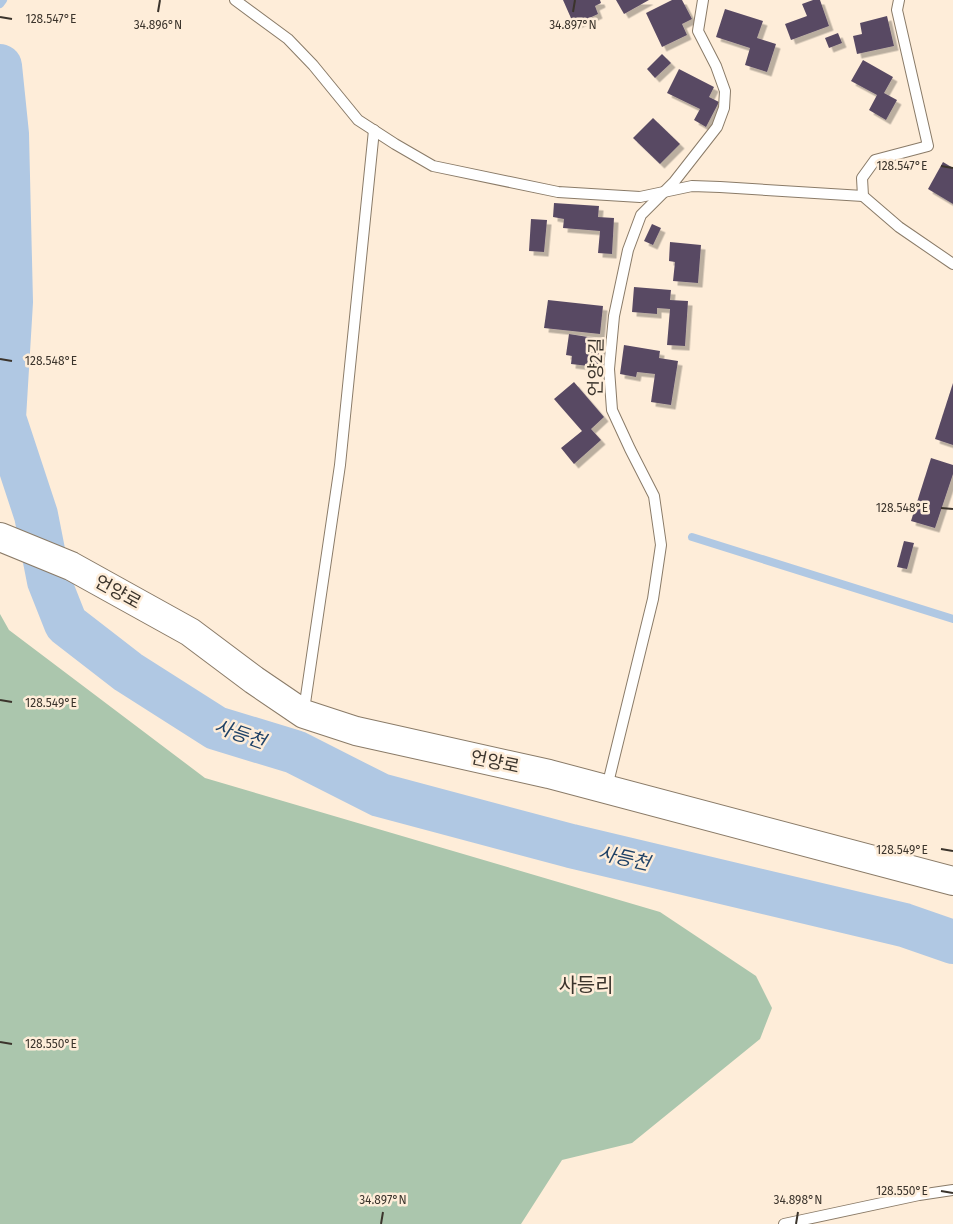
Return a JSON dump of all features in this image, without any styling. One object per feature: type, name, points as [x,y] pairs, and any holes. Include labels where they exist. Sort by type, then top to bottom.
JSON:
[{"type":"street","name":"언양로","points":[[0,537],[71,566],[190,632],[254,680],[304,714],[356,731],[549,774],[953,881]]},
{"type":"lane","points":[[237,0],[288,39],[313,65],[358,120],[433,166],[558,192],[640,197],[692,186],[720,186],[863,196],[899,228],[953,264]]},
{"type":"lane","name":"언양2길","points":[[606,789],[653,599],[661,545],[654,496],[612,410],[609,369],[614,316],[628,250],[641,215],[674,182],[717,127],[724,108],[726,91],[716,66],[698,31],[703,0]]},
{"type":"lane","points":[[863,196],[862,178],[875,160],[928,146],[897,10],[899,0]]},
{"type":"lane","points":[[304,714],[340,465],[374,130]]},
{"type":"lane","points":[[784,1224],[919,1195],[953,1190]]},
{"type":"green space","points":[[0,614],[9,630],[205,778],[660,912],[756,976],[772,1008],[760,1039],[632,1143],[562,1160],[521,1224],[0,1224]]},
{"type":"building","points":[[563,0],[600,0],[601,3],[595,6],[598,14],[574,25]]},
{"type":"building","points":[[616,0],[649,0],[624,14]]},
{"type":"building","points":[[672,0],[682,0],[692,19],[682,24],[687,35],[662,47],[646,13]]},
{"type":"building","points":[[813,0],[820,0],[829,26],[791,40],[785,24],[807,16],[802,4]]},
{"type":"building","points":[[725,9],[763,21],[757,38],[776,44],[767,72],[745,65],[750,48],[716,37]]},
{"type":"building","points":[[887,16],[894,46],[857,54],[853,36],[862,34],[860,23]]},
{"type":"building","points":[[838,33],[842,43],[829,48],[825,38]]},
{"type":"building","points":[[662,54],[671,63],[655,78],[647,69]]},
{"type":"building","points":[[863,60],[893,77],[884,93],[897,100],[886,120],[869,110],[877,95],[851,81]]},
{"type":"building","points":[[679,69],[714,87],[709,97],[719,102],[706,127],[694,120],[700,109],[667,93]]},
{"type":"building","points":[[653,118],[680,144],[660,164],[633,138]]},
{"type":"building","points":[[943,162],[953,168],[953,204],[928,189]]},
{"type":"building","points":[[554,203],[599,206],[598,217],[614,218],[612,254],[598,253],[600,231],[563,228],[564,219],[553,217]]},
{"type":"building","points":[[531,219],[547,220],[544,252],[529,251]]},
{"type":"building","points":[[652,224],[661,228],[653,245],[644,241]]},
{"type":"building","points":[[670,242],[701,245],[698,283],[673,281],[675,262],[669,261]]},
{"type":"building","points":[[634,287],[671,290],[670,300],[688,301],[685,346],[667,345],[670,309],[657,308],[657,314],[632,312]]},
{"type":"building","points":[[548,300],[603,306],[600,334],[544,328]]},
{"type":"building","points":[[569,334],[601,339],[597,367],[571,364],[572,356],[566,355]]},
{"type":"building","points":[[624,345],[660,351],[659,358],[678,361],[671,405],[651,402],[655,374],[637,372],[636,377],[620,374]]},
{"type":"building","points":[[574,382],[604,417],[591,429],[601,440],[574,464],[561,448],[582,431],[554,399]]},
{"type":"building","points":[[953,383],[953,445],[935,439]]},
{"type":"building","points":[[931,458],[953,465],[953,474],[935,528],[911,521]]},
{"type":"building","points":[[904,541],[914,543],[907,569],[897,567]]},
{"type":"waterway","points":[[0,4],[3,0]]},
{"type":"waterway","name":"사등천","points":[[0,66],[7,134],[11,302],[4,418],[36,515],[49,581],[66,624],[128,672],[216,728],[295,752],[380,795],[571,846],[904,925],[953,942]]},
{"type":"waterway","name":"사등천","points":[[0,414],[4,418]]},
{"type":"waterway","points":[[692,537],[953,619]]},
{"type":"district","name":"사등리","points":[[586,985]]}]
